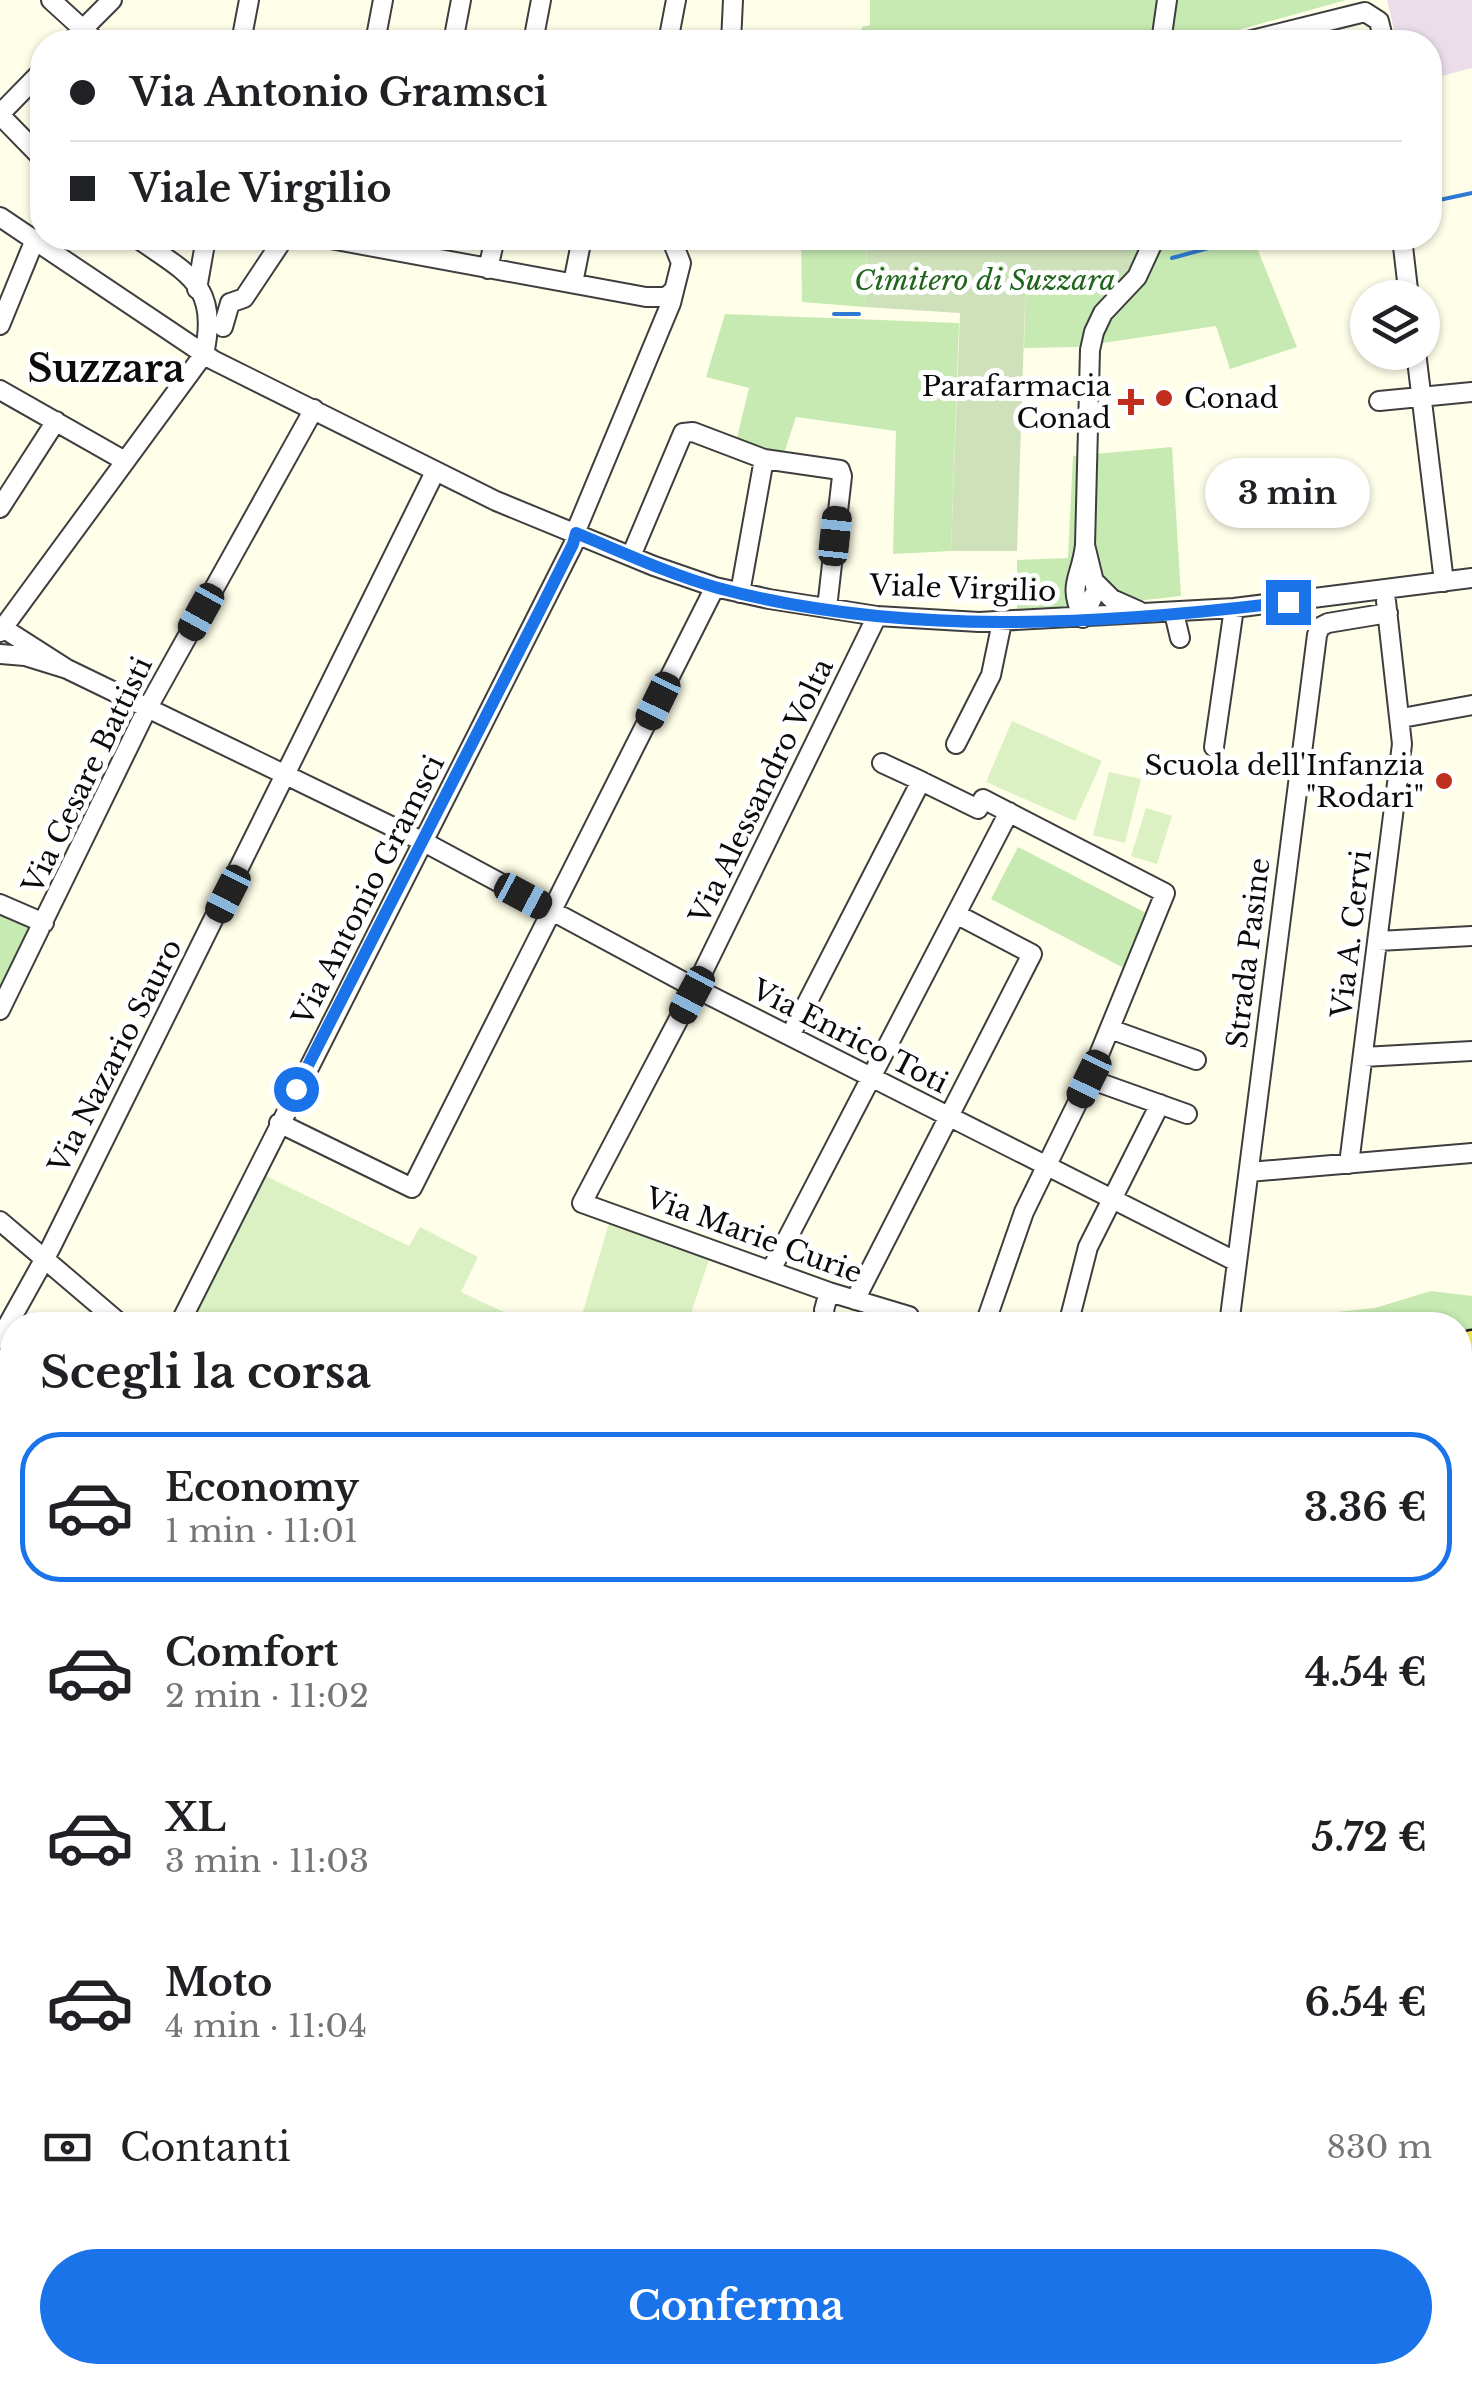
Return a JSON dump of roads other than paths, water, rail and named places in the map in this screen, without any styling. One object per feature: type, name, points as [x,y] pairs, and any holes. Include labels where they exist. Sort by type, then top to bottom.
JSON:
[{"type":"street","points":[[50,0],[77,30]]},
{"type":"street","points":[[90,30],[112,0]]},
{"type":"street","points":[[243,30],[249,0]]},
{"type":"street","points":[[377,30],[383,0]]},
{"type":"street","points":[[455,30],[461,0]]},
{"type":"street","points":[[535,30],[541,0]]},
{"type":"street","points":[[670,30],[676,0]]},
{"type":"street","points":[[732,30],[733,0]]},
{"type":"street","points":[[1163,30],[1167,0]]},
{"type":"street","points":[[1292,30],[1365,12],[1378,21],[1381,30]]},
{"type":"street","points":[[30,84],[0,115],[30,146]]},
{"type":"street","name":"Viale Virgilio","points":[[0,217],[30,239]]},
{"type":"street","points":[[0,325],[31,250]]},
{"type":"street","name":"Viale Virgilio","points":[[46,250],[204,354],[434,472],[631,556],[716,587],[877,616],[1002,622],[1234,608],[1472,578]]},
{"type":"street","points":[[152,250],[200,288],[230,303],[244,298],[276,250]]},
{"type":"street","points":[[2,630],[204,354],[197,324],[205,250]]},
{"type":"street","points":[[429,250],[488,269],[646,298],[666,297],[672,292]]},
{"type":"street","points":[[488,269],[492,250]]},
{"type":"street","points":[[573,284],[580,250]]},
{"type":"street","name":"Via Antonio Gramsci","points":[[185,1312],[573,544],[672,292],[681,263],[676,250]]},
{"type":"street","points":[[1083,618],[1074,596],[1085,578],[1090,350],[1103,313],[1137,277],[1149,250]]},
{"type":"street","points":[[1403,250],[1407,280]]},
{"type":"street","points":[[222,327],[230,303]]},
{"type":"street","points":[[1418,370],[1444,582]]},
{"type":"street","points":[[0,390],[125,460]]},
{"type":"street","points":[[1379,401],[1472,392]]},
{"type":"street","name":"Via Cesare Battisti","points":[[0,1010],[147,709],[314,409]]},
{"type":"street","points":[[0,508],[56,420]]},
{"type":"street","points":[[631,556],[683,433],[693,432],[764,459],[840,470],[828,608]]},
{"type":"street","points":[[740,592],[764,459]]},
{"type":"street","name":"Via Nazario Sauro","points":[[15,1312],[286,776],[434,472]]},
{"type":"street","points":[[1085,578],[1128,608],[1154,614]]},
{"type":"street","points":[[1024,620],[1048,610],[1085,578]]},
{"type":"street","points":[[280,1123],[412,1188],[716,587]]},
{"type":"street","name":"Via A. Cervi","points":[[1349,1164],[1402,744],[1385,590]]},
{"type":"street","points":[[1214,747],[1234,608]]},
{"type":"street","points":[[1174,613],[1180,638]]},
{"type":"street","name":"Strada Pasine","points":[[1233,1296],[1317,635],[1320,627],[1328,623],[1388,613]]},
{"type":"street","name":"Via Alessandro Volta","points":[[582,1203],[696,988],[877,616]]},
{"type":"street","points":[[956,744],[991,675],[1002,622]]},
{"type":"street","name":"Via Enrico Toti","points":[[2,630],[67,669],[424,842],[696,988],[1235,1261]]},
{"type":"street","name":"Via Enrico Toti","points":[[0,654],[24,656],[67,669]]},
{"type":"street","points":[[1402,718],[1472,705]]},
{"type":"street","points":[[882,763],[978,809],[984,799],[1165,893],[1089,1079],[1024,1212],[989,1312]]},
{"type":"street","points":[[790,1036],[921,782]]},
{"type":"street","points":[[772,1270],[1009,812]]},
{"type":"street","points":[[0,904],[44,923]]},
{"type":"street","points":[[855,1300],[1032,954],[956,914]]},
{"type":"street","points":[[1378,941],[1472,936]]},
{"type":"street","points":[[1110,1029],[1196,1060]]},
{"type":"street","points":[[1363,1057],[1472,1051]]},
{"type":"street","points":[[1089,1079],[1187,1114]]},
{"type":"street","points":[[1071,1312],[1088,1247],[1160,1104]]},
{"type":"street","points":[[1249,1172],[1472,1153]]},
{"type":"street","name":"Via Marie Curie","points":[[582,1203],[896,1312]]},
{"type":"street","points":[[0,1222],[106,1312]]},
{"type":"street","points":[[824,1312],[829,1292]]},
{"type":"street","points":[[1231,1312],[1233,1296]]},
{"type":"street","points":[[1233,1296],[1236,1312]]},
{"type":"waterway","points":[[1442,199],[1472,193]]},
{"type":"waterway","points":[[1172,258],[1202,250]]},
{"type":"waterway","points":[[1050,285],[1110,276]]},
{"type":"waterway","points":[[834,314],[859,314]]},
{"type":"place","name":"Conad","points":[[1164,398]]},
{"type":"place","name":"Parafarmacia Conad","points":[[1131,402]]},
{"type":"place","name":"Scuola dell'Infanzia \"Rodari\"","points":[[1444,781]]},
{"type":"district","name":"Suzzara","points":[[106,369]]},
{"type":"park label","name":"Cimitero di Suzzara","points":[[985,280]]}]
